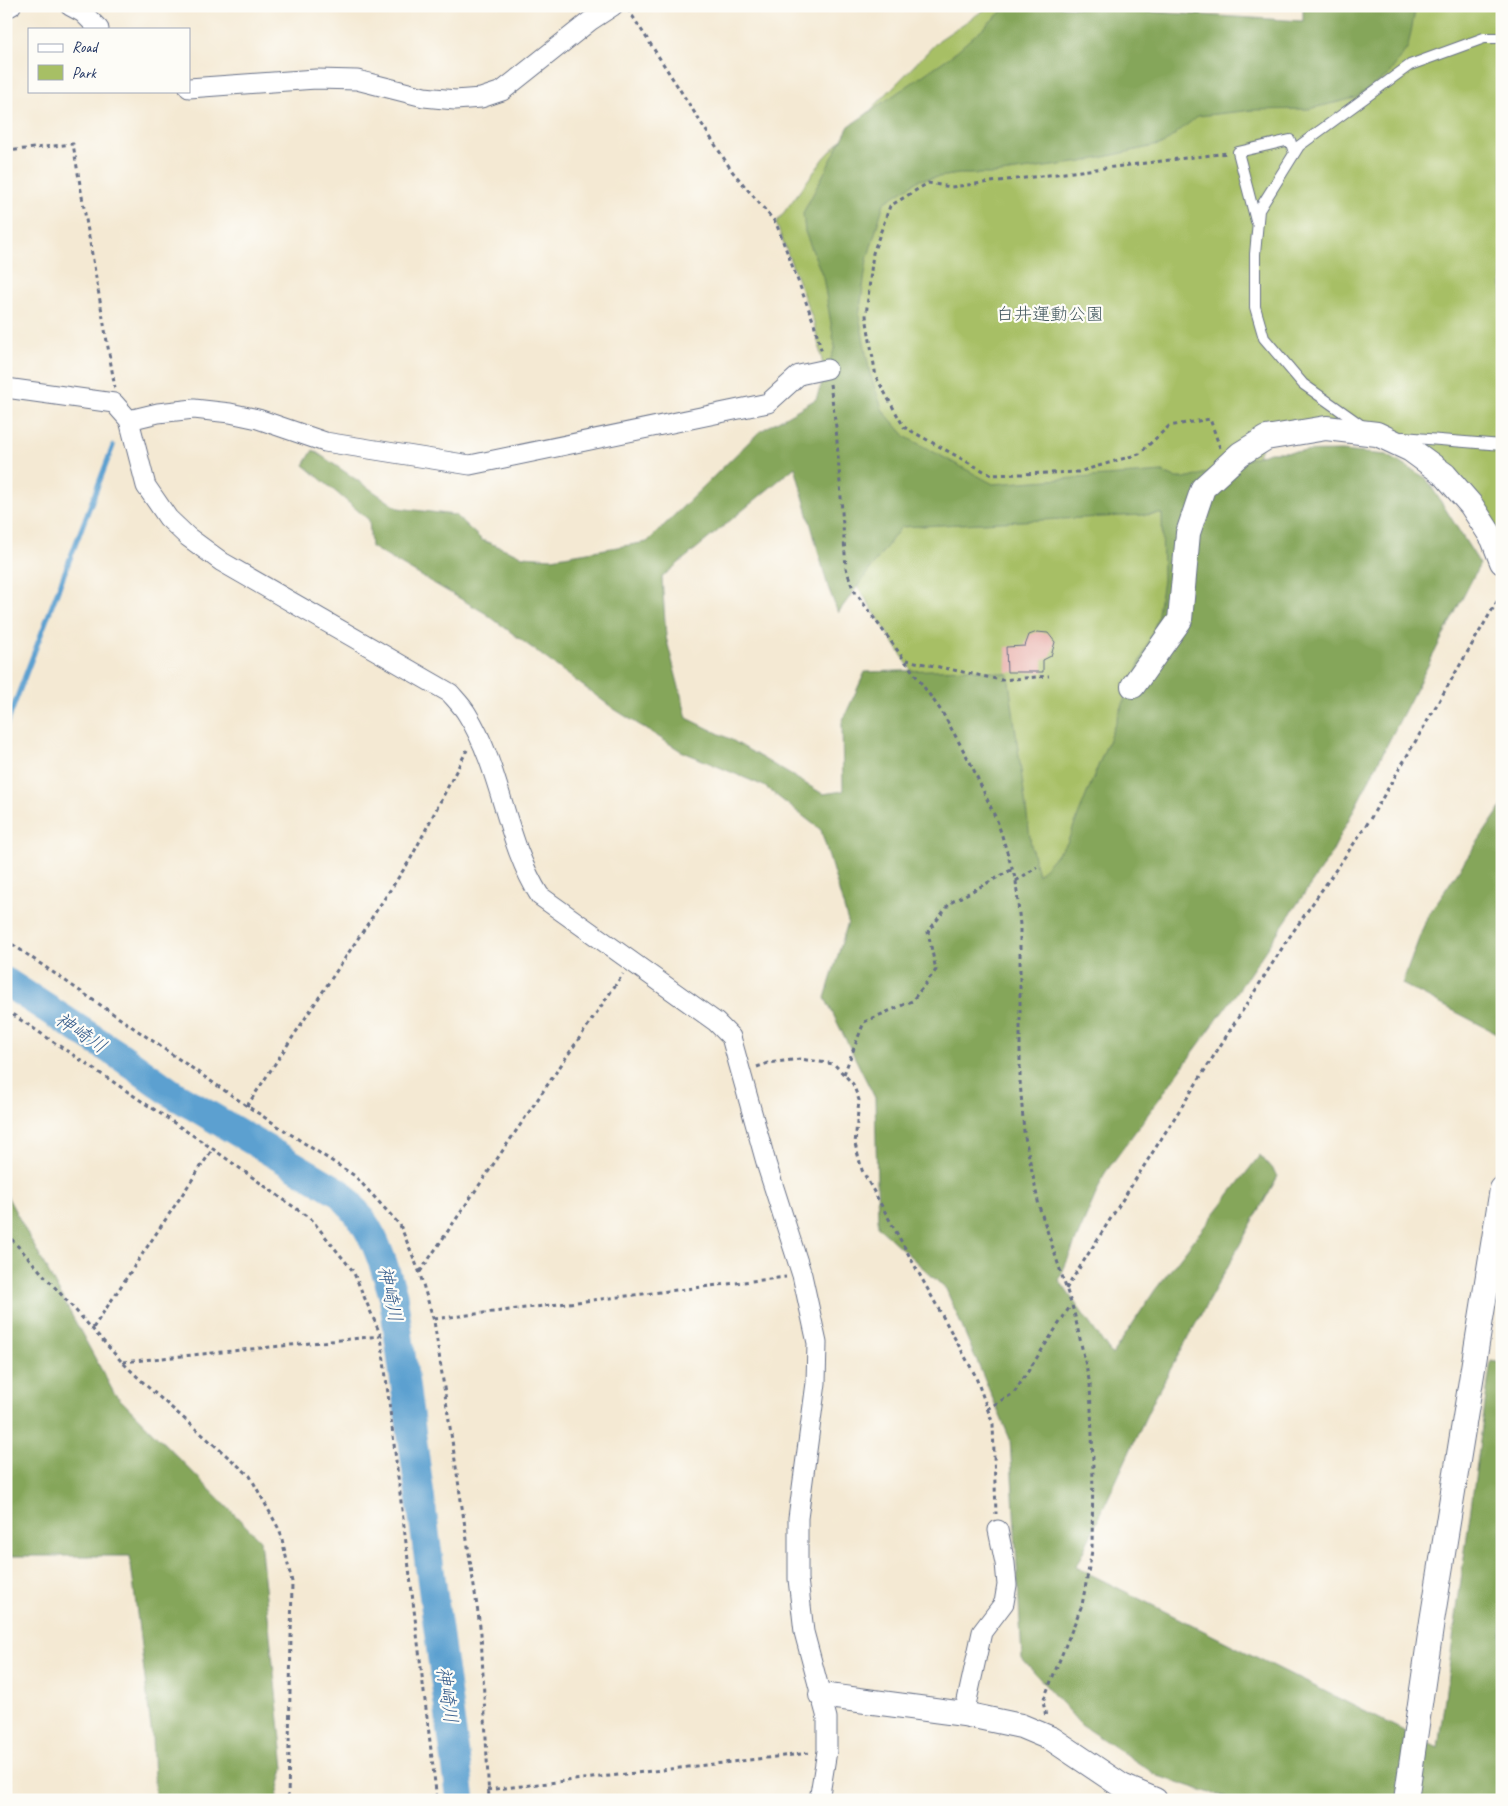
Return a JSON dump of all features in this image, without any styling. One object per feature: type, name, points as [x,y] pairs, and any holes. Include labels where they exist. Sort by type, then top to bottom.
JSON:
[{"type":"street","points":[[6,8],[11,6]]},
{"type":"street","points":[[70,6],[83,13],[97,28]]},
{"type":"street","points":[[190,88],[316,79],[357,80],[424,98],[455,100],[481,98],[502,90],[518,80],[590,21],[613,6]]},
{"type":"street","points":[[129,420],[158,413],[194,409],[230,413],[258,419],[325,442],[470,465],[768,403],[799,375],[827,369]]},
{"type":"street","points":[[6,388],[114,403],[129,420],[146,486],[168,518],[188,537],[222,562],[450,693],[467,714],[480,741],[527,874],[540,896],[716,1022],[730,1037],[767,1166],[802,1275],[817,1343],[816,1383],[798,1518],[798,1578],[804,1632],[827,1718],[827,1751],[819,1800]]},
{"type":"street","points":[[1133,686],[1180,620],[1188,533],[1203,488],[1240,454],[1266,438],[1326,428],[1377,434],[1411,450],[1445,475],[1471,505],[1493,539],[1502,562]]},
{"type":"street","points":[[1406,1800],[1432,1621],[1502,1188]]},
{"type":"street","points":[[964,1714],[982,1632],[1004,1603],[1007,1585],[1005,1563],[998,1530]]},
{"type":"street","points":[[821,1696],[964,1714],[1021,1726],[1052,1740],[1122,1786],[1155,1800]]},
{"type":"lane","points":[[1502,38],[1484,38],[1410,66],[1299,146],[1259,210],[1255,307],[1264,338],[1303,384],[1349,419],[1377,434],[1502,445]]},
{"type":"lane","points":[[1258,226],[1238,152],[1290,140],[1294,153]]},
{"type":"path","points":[[626,6],[732,171],[776,223],[814,323],[827,369],[836,427],[846,568],[853,589],[942,712],[971,764],[998,823],[1016,881],[1020,925],[1020,1081],[1024,1132],[1039,1206],[1071,1304],[1090,1384],[1093,1460],[1092,1551],[1082,1605],[1042,1700],[1052,1740]]},
{"type":"path","points":[[6,151],[73,144],[115,386],[114,403]]},
{"type":"path","points":[[1220,449],[1210,419],[1169,426],[1139,454],[1078,472],[991,475],[904,427],[876,377],[866,316],[874,253],[890,206],[928,183],[951,188],[1238,152]]},
{"type":"path","points":[[1066,1289],[1286,942],[1366,826],[1502,593]]},
{"type":"path","points":[[905,660],[1001,680],[1050,676]]},
{"type":"path","points":[[247,1106],[410,860],[467,750]]},
{"type":"path","points":[[1016,881],[1037,867]]},
{"type":"path","points":[[844,1074],[864,1022],[912,1001],[936,970],[928,932],[950,903],[1013,869]]},
{"type":"path","points":[[6,940],[247,1106],[355,1176],[400,1225],[419,1271],[434,1321],[480,1633],[489,1800]]},
{"type":"path","points":[[419,1271],[631,961]]},
{"type":"path","points":[[6,1010],[214,1148],[312,1220],[352,1271],[380,1336],[437,1800]]},
{"type":"path","points":[[740,1074],[768,1063],[800,1059],[834,1064],[853,1084],[859,1100],[855,1144],[862,1170],[975,1375],[993,1424],[995,1503],[998,1530]]},
{"type":"path","points":[[93,1328],[214,1148]]},
{"type":"path","points":[[6,1233],[122,1362],[150,1389],[250,1476],[280,1531],[292,1582],[288,1800]]},
{"type":"path","points":[[434,1321],[802,1275]]},
{"type":"path","points":[[987,1409],[1014,1393],[1071,1304]]},
{"type":"path","points":[[122,1362],[380,1336]]},
{"type":"path","points":[[487,1790],[827,1751]]},
{"type":"green space","name":"白井運動公園","points":[[990,6],[1035,6],[1316,104],[1320,6],[1502,6],[1502,562],[1471,505],[1377,434],[1266,438],[1075,849],[1020,925],[971,764],[846,568],[836,427],[814,323],[776,223],[825,157],[939,40]]},
{"type":"green space","points":[[1008,6],[1050,6],[1303,21],[1303,6],[1416,6],[1408,47],[1388,75],[1355,98],[1309,109],[1253,110],[1198,116],[1163,144],[1082,162],[994,174],[959,174],[919,180],[884,203],[867,260],[859,316],[870,374],[883,411],[906,437],[993,484],[1163,472],[1175,478],[1190,478],[1270,452],[1342,451],[1387,455],[1426,478],[1480,564],[1330,856],[1235,995],[1105,1173],[1059,1280],[1112,1355],[1155,1290],[1260,1155],[1278,1176],[1155,1397],[1076,1567],[1438,1748],[1491,1361],[1502,1363],[1502,1800],[1233,1800],[1158,1776],[1081,1725],[1022,1659],[1010,1439],[946,1289],[878,1227],[875,1098],[825,998],[848,922],[821,830],[764,786],[681,751],[614,709],[485,613],[371,547],[369,520],[304,465],[313,450],[398,508],[455,515],[482,540],[523,556],[552,558],[647,542],[759,432],[816,399],[835,347],[823,277],[805,232],[803,213],[849,126],[951,56]],"holes":[[[795,467],[828,587],[838,613],[901,527],[1162,514],[1163,580],[1157,620],[1067,843],[1038,875],[1031,845],[1008,674],[968,669],[865,672],[842,722],[843,791],[823,794],[730,739],[687,718],[666,637],[662,577]]]},
{"type":"green space","points":[[1502,806],[1502,1036],[1402,984],[1427,917]]},
{"type":"green space","points":[[6,1194],[114,1393],[260,1540],[284,1768],[276,1800],[155,1800],[152,1737],[130,1556],[6,1556]]},
{"type":"building","points":[[1037,632],[1048,633],[1055,642],[1051,656],[1043,660],[1043,672],[1007,672],[1006,647],[1025,646],[1029,635]]},
{"type":"waterway","points":[[6,726],[113,446]]},
{"type":"waterway","name":"神崎川","points":[[6,982],[123,1058],[173,1094],[339,1192],[360,1217],[374,1240],[393,1295],[461,1800]]}]
